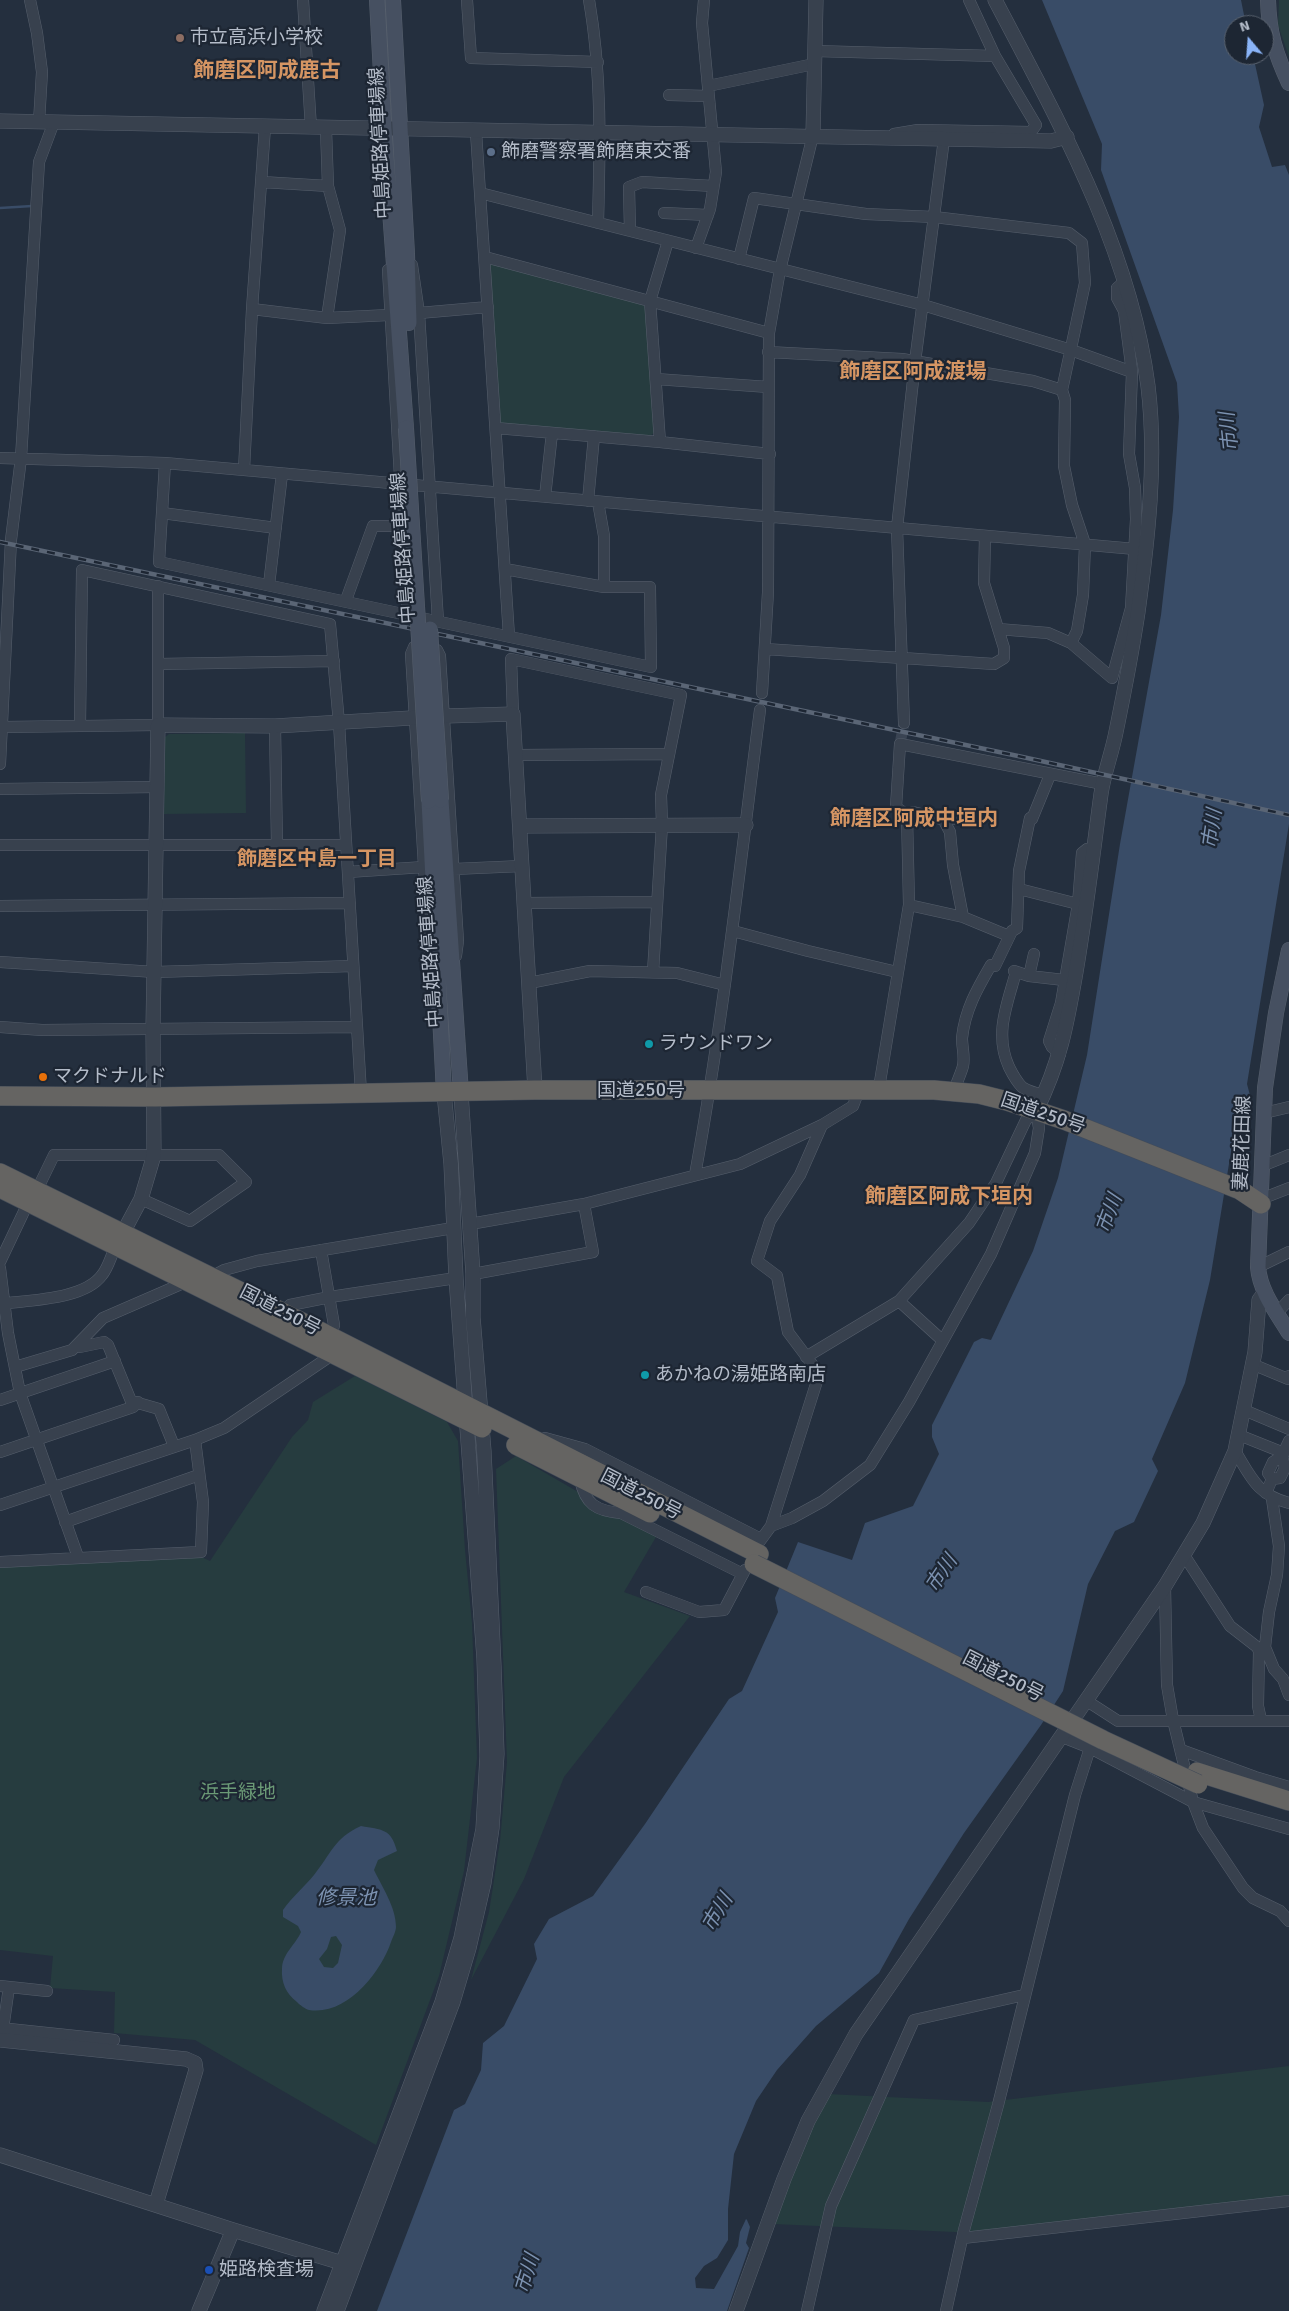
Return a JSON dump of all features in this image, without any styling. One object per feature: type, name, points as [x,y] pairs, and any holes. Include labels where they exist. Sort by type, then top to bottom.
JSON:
[{"type":"highway","name":"国道250号","points":[[0,1096],[155,1097],[535,1090],[710,1091],[860,1090],[879,1088],[954,1092],[1040,1104],[1064,1120],[1240,1190],[1261,1201]]},
{"type":"highway","name":"国道250号","points":[[0,1173],[33,1197],[119,1241],[183,1279],[331,1346],[474,1417],[580,1479],[754,1557]]},
{"type":"highway","name":"国道250号","points":[[0,1188],[33,1197]]},
{"type":"highway","name":"国道250号","points":[[119,1241],[212,1277],[282,1312],[331,1346]]},
{"type":"highway","name":"国道250号","points":[[474,1417],[526,1436],[754,1557],[1197,1778],[1289,1814]]},
{"type":"highway","name":"国道250号","points":[[1197,1778],[1289,1801]]},
{"type":"main road","name":"中島姫路停車場線","points":[[377,0],[384,129],[408,309],[411,428],[435,801],[453,975],[453,1093]]},
{"type":"main road","name":"中島姫路停車場線","points":[[393,0],[401,129],[400,255]]},
{"type":"main road","points":[[1268,0],[1268,24],[1272,41],[1276,56],[1289,83]]},
{"type":"main road","name":"中島姫路停車場線","points":[[435,801],[438,982],[453,1093]]},
{"type":"main road","name":"妻鹿花田線","points":[[1289,950],[1276,1013],[1265,1088],[1258,1267],[1259,1280],[1289,1333]]},
{"type":"street","points":[[30,0],[42,72],[39,122]]},
{"type":"street","points":[[303,0],[311,128]]},
{"type":"street","points":[[467,0],[471,58],[598,62]]},
{"type":"street","points":[[589,0],[598,62],[600,132],[598,223]]},
{"type":"street","points":[[696,248],[708,215],[716,172],[702,23],[704,0]]},
{"type":"street","points":[[762,693],[765,649],[770,454],[769,333],[780,270],[813,135],[816,0]]},
{"type":"street","points":[[862,138],[918,130],[1032,132],[1036,126],[995,56],[969,0]]},
{"type":"street","points":[[806,1357],[822,1345],[899,1301],[969,1223],[996,1183],[1026,1120],[1040,1104],[1060,1054],[1084,922],[1103,784],[1116,734],[1134,610],[1150,488],[1152,440],[1148,386],[1140,344],[1124,282],[1096,203],[1067,137],[994,0]]},
{"type":"street","points":[[669,95],[708,91],[815,58],[995,56]]},
{"type":"street","points":[[0,121],[476,132],[813,135],[862,138],[1051,141],[1067,137]]},
{"type":"street","points":[[0,764],[4,602],[21,458],[39,162],[54,122]]},
{"type":"street","points":[[244,470],[252,310],[265,127]]},
{"type":"street","points":[[326,129],[328,186],[340,230],[327,318]]},
{"type":"street","points":[[476,132],[509,636]]},
{"type":"street","points":[[904,723],[897,528],[915,362],[944,139]]},
{"type":"street","points":[[262,182],[328,186]]},
{"type":"street","points":[[630,232],[629,188],[642,182],[713,186]]},
{"type":"street","points":[[480,193],[738,260],[923,305],[1071,350],[1132,372]]},
{"type":"street","points":[[738,260],[754,198],[866,214],[934,217],[1069,233],[1082,243],[1084,283],[1062,390],[1065,400],[1064,466],[1072,505],[1085,544],[1078,631],[1071,643]]},
{"type":"street","points":[[664,213],[708,215]]},
{"type":"street","points":[[660,442],[650,301],[668,241]]},
{"type":"street","points":[[408,615],[387,273],[400,255],[414,267],[419,313],[438,621]]},
{"type":"street","points":[[485,257],[769,333]]},
{"type":"street","points":[[998,629],[1048,633],[1071,643],[1112,678],[1134,610],[1135,488],[1129,454],[1132,372],[1124,311],[1117,298],[1116,288],[1124,282]]},
{"type":"street","points":[[419,313],[488,307]]},
{"type":"street","points":[[252,310],[327,318],[389,315]]},
{"type":"street","points":[[768,352],[902,359],[1033,381],[1062,390]]},
{"type":"street","points":[[656,379],[768,387]]},
{"type":"street","points":[[496,428],[660,442],[770,454]]},
{"type":"street","points":[[544,497],[552,433]]},
{"type":"street","points":[[594,436],[593,501],[604,536],[604,587]]},
{"type":"street","points":[[0,458],[165,463],[399,485],[500,492],[768,518],[1135,549]]},
{"type":"street","points":[[165,463],[159,562],[346,600],[652,667],[650,587],[604,587],[504,569]]},
{"type":"street","points":[[269,585],[282,474]]},
{"type":"street","points":[[162,513],[276,528]]},
{"type":"street","points":[[346,600],[373,526],[402,526]]},
{"type":"street","points":[[765,649],[994,664],[1004,658],[1004,648],[984,583],[985,536]]},
{"type":"street","points":[[80,726],[82,570],[330,624],[339,723],[361,1093]]},
{"type":"street","points":[[2,1304],[70,1295],[97,1281],[103,1275],[141,1199],[154,1155],[153,1028],[156,904],[158,586]]},
{"type":"street","points":[[438,982],[429,948],[411,654],[414,647],[437,650],[440,656],[458,941],[453,975]]},
{"type":"street","points":[[535,1090],[512,714],[511,659],[681,695],[661,795],[662,825],[653,972]]},
{"type":"street","points":[[158,664],[334,661]]},
{"type":"street","points":[[695,1175],[710,1091],[733,931],[760,710]]},
{"type":"street","points":[[1,728],[158,725],[275,726],[416,717],[512,714]]},
{"type":"street","points":[[275,726],[277,845]]},
{"type":"street","points":[[907,815],[896,807],[900,744],[1103,784]]},
{"type":"street","points":[[515,755],[668,754]]},
{"type":"street","points":[[954,1092],[963,1065],[962,1041],[964,1022],[971,1000],[991,965],[995,966],[1009,936],[1017,928],[1020,871],[1030,818],[1032,819],[1050,775]]},
{"type":"street","points":[[0,789],[157,787]]},
{"type":"street","points":[[907,815],[913,812],[943,819],[974,818]]},
{"type":"street","points":[[879,1088],[909,905],[907,815]]},
{"type":"street","points":[[943,819],[950,832],[951,856],[963,917]]},
{"type":"street","points":[[520,826],[746,825]]},
{"type":"street","points":[[0,845],[346,845]]},
{"type":"street","points":[[1060,1054],[1052,1047],[1049,1041],[1061,1003],[1078,904],[1082,853],[1087,848],[1093,850]]},
{"type":"street","points":[[454,869],[522,866]]},
{"type":"street","points":[[348,872],[424,867]]},
{"type":"street","points":[[1019,889],[1078,904]]},
{"type":"street","points":[[524,903],[656,902]]},
{"type":"street","points":[[0,906],[350,903]]},
{"type":"street","points":[[909,905],[963,917],[1009,936]]},
{"type":"street","points":[[733,931],[808,952],[897,972]]},
{"type":"street","points":[[1029,976],[1034,954]]},
{"type":"street","points":[[0,962],[155,972],[352,966]]},
{"type":"street","points":[[529,983],[590,971],[677,973],[725,985]]},
{"type":"street","points":[[771,1526],[792,1518],[823,1501],[870,1465],[909,1402],[991,1254],[1035,1153],[1039,1128],[1040,1104],[1022,1087],[1012,1073],[1003,1053],[1001,1038],[1004,1013],[1015,971],[1029,976],[1064,980]]},
{"type":"street","points":[[0,1027],[42,1030],[357,1027]]},
{"type":"street","points":[[470,1224],[584,1204],[740,1164],[822,1126],[853,1106],[860,1090]]},
{"type":"street","points":[[337,2311],[349,2265],[442,2002],[461,1938],[483,1829],[492,1741],[474,1417],[474,1274],[470,1224],[453,1093]]},
{"type":"street","points":[[453,1093],[451,1164],[456,1278],[474,1417]]},
{"type":"street","points":[[1264,1113],[1289,1107]]},
{"type":"street","points":[[646,1592],[699,1612],[724,1610],[771,1526],[817,1381],[815,1368],[788,1332],[777,1276],[757,1261],[770,1221],[800,1175],[822,1126]]},
{"type":"street","points":[[0,1262],[54,1155],[219,1155],[246,1182],[190,1221],[141,1199]]},
{"type":"street","points":[[1262,1166],[1289,1155]]},
{"type":"street","points":[[1261,1201],[1289,1188]]},
{"type":"street","points":[[474,1274],[593,1252],[584,1204]]},
{"type":"street","points":[[212,1277],[224,1270],[257,1261],[453,1228]]},
{"type":"street","points":[[0,1505],[195,1440],[224,1428],[331,1346],[334,1325],[321,1250]]},
{"type":"street","points":[[1258,1267],[1289,1252]]},
{"type":"street","points":[[0,1268],[2,1304],[20,1393],[78,1557]]},
{"type":"street","points":[[282,1312],[290,1305],[330,1297],[456,1278]]},
{"type":"street","points":[[15,1366],[72,1350],[103,1318],[165,1292],[179,1284],[183,1279]]},
{"type":"street","points":[[736,2311],[784,2179],[808,2121],[856,2034],[1087,1701],[1165,1586],[1203,1523],[1235,1451],[1252,1364],[1259,1300],[1265,1292]]},
{"type":"street","points":[[1277,1313],[1289,1300]]},
{"type":"street","points":[[899,1301],[942,1340]]},
{"type":"street","points":[[77,1345],[80,1347],[104,1342],[108,1344],[131,1401],[159,1408],[174,1446]]},
{"type":"street","points":[[0,1400],[114,1361]]},
{"type":"street","points":[[1252,1364],[1288,1379],[1289,1376]]},
{"type":"street","points":[[0,1452],[133,1407],[138,1402]]},
{"type":"street","points":[[1244,1410],[1289,1429]]},
{"type":"street","points":[[1239,1434],[1283,1454]]},
{"type":"street","points":[[0,1562],[201,1552],[204,1522],[195,1440]]},
{"type":"street","points":[[1289,1441],[1283,1454],[1285,1468],[1280,1478],[1272,1479],[1269,1496],[1279,1553],[1265,1647],[1274,1669],[1283,1679],[1289,1695]]},
{"type":"street","points":[[1235,1451],[1258,1488],[1269,1496],[1289,1503]]},
{"type":"street","points":[[65,1522],[200,1475]]},
{"type":"street","points":[[1184,1555],[1230,1626],[1257,1647],[1259,1651],[1258,1706],[1261,1720]]},
{"type":"street","points":[[1165,1586],[1168,1685],[1173,1720],[1193,1802],[1203,1828],[1243,1888],[1254,1898],[1280,1911],[1289,1921]]},
{"type":"street","points":[[1087,1701],[1118,1721],[1289,1721]]},
{"type":"street","points":[[1062,1737],[1090,1748],[1193,1802],[1289,1829]]},
{"type":"street","points":[[946,2311],[1075,1795],[1090,1748]]},
{"type":"street","points":[[1181,1750],[1255,1777],[1289,1787]]},
{"type":"street","points":[[1,2032],[5,1986],[47,1991]]},
{"type":"street","points":[[807,2311],[830,2206],[914,2020],[1024,1995]]},
{"type":"street","points":[[1,2032],[114,2040]]},
{"type":"street","points":[[1,2032],[186,2058],[195,2063],[196,2070],[156,2204]]},
{"type":"street","points":[[0,2155],[349,2265]]},
{"type":"street","points":[[963,2238],[1289,2201]]},
{"type":"street","points":[[199,2311],[233,2230]]},
{"type":"street","points":[[324,2311],[349,2265]]},
{"type":"green space","points":[[1279,0],[1289,0],[1289,57],[1278,25]]},
{"type":"green space","points":[[493,264],[643,304],[647,310],[655,432],[650,436],[500,424],[488,266]]},
{"type":"green space","points":[[245,733],[246,813],[164,814],[165,737],[169,734]]},
{"type":"green space","name":"浜手緑地","points":[[355,1376],[447,1422],[458,1441],[472,1623],[477,1758],[464,1871],[439,1976],[376,2145],[195,2040],[114,2033],[115,1992],[50,1988],[53,1956],[0,1950],[0,1565],[197,1555],[210,1561],[292,1437],[308,1420],[313,1402]]},
{"type":"green space","points":[[516,1456],[656,1537],[624,1592],[690,1616],[564,1777],[524,1879],[471,1980],[489,1912],[500,1841],[507,1762],[496,1469]]},
{"type":"green space","points":[[1289,2066],[1289,2197],[977,2233],[773,2224],[804,2144],[828,2094],[988,2102]]},
{"type":"water","name":"市川","points":[[1042,0],[1241,0],[1244,15],[1224,15],[1224,65],[1255,65],[1264,105],[1259,127],[1272,167],[1285,165],[1289,175],[1289,824],[1247,1084],[1251,1099],[1236,1121],[1210,1280],[1185,1383],[1152,1459],[1158,1471],[1134,1522],[1115,1531],[1088,1584],[1063,1691],[964,1833],[909,1919],[879,1973],[816,2026],[777,2070],[756,2101],[734,2154],[728,2209],[728,2240],[717,2258],[704,2266],[695,2278],[696,2288],[714,2289],[738,2246],[740,2232],[746,2219],[750,2227],[746,2243],[749,2248],[727,2311],[377,2311],[454,2110],[465,2104],[481,2070],[483,2043],[504,2026],[537,1959],[534,1944],[549,1919],[593,1896],[645,1824],[729,1699],[742,1691],[778,1612],[775,1598],[798,1542],[852,1560],[865,1523],[913,1506],[939,1454],[932,1437],[932,1425],[974,1342],[982,1338],[991,1340],[1033,1251],[1058,1178],[1087,1055],[1120,844],[1161,615],[1173,510],[1179,417],[1177,383],[1101,170],[1102,144]]},
{"type":"water","name":"修景池","points":[[361,1826],[385,1831],[395,1843],[397,1851],[378,1860],[374,1870],[394,1912],[396,1930],[379,1966],[360,1990],[336,2006],[323,2010],[309,2010],[293,1999],[283,1983],[282,1969],[284,1959],[301,1932],[298,1926],[283,1917],[283,1910],[314,1875],[339,1841]],"holes":[[[336,1936],[342,1945],[338,1963],[333,1968],[324,1967],[319,1959],[327,1949],[331,1937]]]},
{"type":"waterway","points":[[0,208],[32,206]]},
{"type":"tunnel","points":[[900,744],[904,723]]},
{"type":"railway","points":[[0,542],[1018,756],[1289,815]]},
{"type":"place","name":"市立高浜小学校","points":[[180,38]]},
{"type":"place","name":"飾磨警察署飾磨東交番","points":[[491,152]]},
{"type":"place","name":"ラウンドワン","points":[[649,1044]]},
{"type":"place","name":"マクドナルド","points":[[43,1077]]},
{"type":"place","name":"あかねの湯姫路南店","points":[[645,1375]]},
{"type":"place","name":"姫路検査場","points":[[209,2270]]},
{"type":"district","name":"飾磨区阿成鹿古","points":[[267,71]]},
{"type":"district","name":"飾磨区阿成渡場","points":[[913,372]]},
{"type":"district","name":"飾磨区阿成中垣内","points":[[914,819]]},
{"type":"district","name":"飾磨区中島一丁目","points":[[317,860]]},
{"type":"district","name":"飾磨区阿成下垣内","points":[[949,1197]]}]
